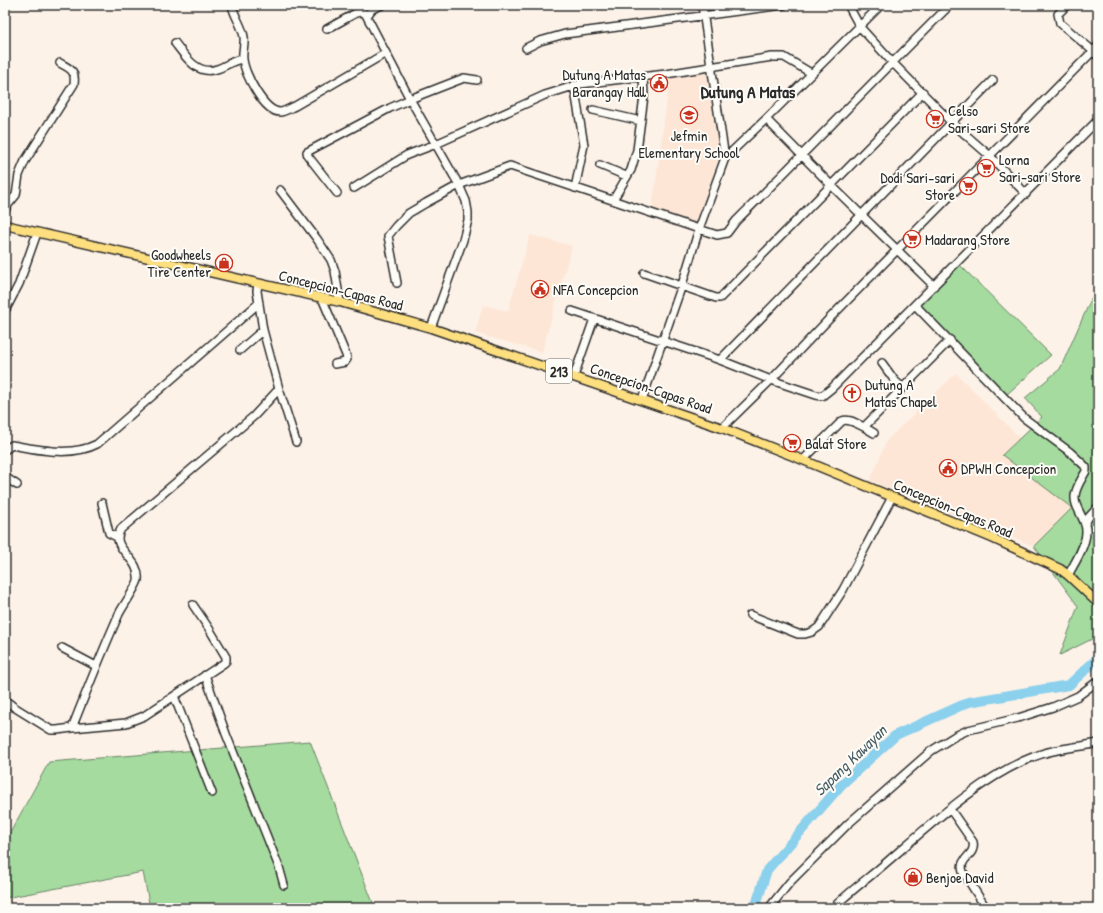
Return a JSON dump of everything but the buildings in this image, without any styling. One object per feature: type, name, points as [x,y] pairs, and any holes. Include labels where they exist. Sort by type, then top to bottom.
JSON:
[{"type":"main road","name":"Concepcion-Capas Road","points":[[5,225],[340,302],[431,328],[574,376],[722,428],[992,538],[1060,570],[1068,575],[1098,603]]},
{"type":"street","points":[[232,5],[242,28],[244,39],[242,51],[245,70],[256,91],[276,111],[282,112],[295,106],[386,53]]},
{"type":"street","points":[[367,16],[372,9],[382,5]]},
{"type":"street","points":[[702,5],[725,158]]},
{"type":"street","points":[[526,48],[540,41],[565,34],[784,5]]},
{"type":"street","points":[[848,5],[860,27],[892,62],[951,122],[990,156],[1026,194]]},
{"type":"street","points":[[642,400],[682,286],[699,229],[725,158],[881,5]]},
{"type":"street","points":[[397,283],[388,236],[409,213],[459,185],[510,166],[717,235],[727,233],[736,221],[950,5]]},
{"type":"street","points":[[722,428],[771,380],[990,156],[1096,51],[1060,23],[1058,14],[1067,5]]},
{"type":"street","points":[[327,29],[360,12],[365,13],[410,99],[459,185],[466,201],[468,220],[456,263],[431,328]]},
{"type":"street","points":[[175,43],[188,60],[196,67],[203,70],[211,71],[234,60],[243,59]]},
{"type":"street","points":[[354,188],[407,155],[436,144],[545,95],[574,86],[772,57],[784,57],[812,73]]},
{"type":"street","points":[[5,211],[16,195],[19,175],[25,161],[74,84],[75,77],[72,69],[60,63]]},
{"type":"street","points":[[613,200],[626,176],[631,170],[637,150],[644,96],[643,77]]},
{"type":"street","points":[[337,193],[308,156],[307,152],[410,99],[464,78],[477,80]]},
{"type":"street","points":[[720,360],[993,80]]},
{"type":"street","points":[[574,86],[584,142],[575,188]]},
{"type":"street","points":[[644,273],[716,298],[720,298],[923,92]]},
{"type":"street","points":[[593,110],[641,121]]},
{"type":"street","points":[[766,119],[934,286]]},
{"type":"street","points":[[572,311],[720,360],[771,380],[822,396],[1026,194],[1098,120]]},
{"type":"street","points":[[600,165],[626,176]]},
{"type":"street","points":[[280,190],[331,260],[334,266],[340,302]]},
{"type":"street","points":[[5,312],[19,284],[37,233]]},
{"type":"street","points":[[258,284],[257,291],[263,330],[279,389],[296,442]]},
{"type":"street","points":[[322,298],[347,359],[345,362],[335,364]]},
{"type":"street","points":[[5,450],[12,445],[42,450],[79,451],[88,449],[97,444],[259,303]]},
{"type":"street","points":[[915,305],[1024,418],[1070,452],[1086,467],[1086,471],[1074,498],[1076,506],[1085,524],[1085,538],[1068,575]]},
{"type":"street","points":[[574,376],[594,318]]},
{"type":"street","points":[[240,350],[263,330]]},
{"type":"street","points":[[864,427],[950,340]]},
{"type":"street","points":[[882,363],[895,381],[903,388]]},
{"type":"street","points":[[72,728],[96,666],[123,606],[138,581],[138,574],[134,563],[119,544],[117,537],[121,529],[254,416],[279,389]]},
{"type":"street","points":[[803,460],[842,421],[850,421],[874,433]]},
{"type":"street","points":[[5,477],[17,485]]},
{"type":"street","points":[[750,616],[798,634],[812,632],[819,627],[843,590],[892,497]]},
{"type":"street","points":[[102,503],[109,533],[117,537]]},
{"type":"street","points":[[1085,524],[1088,518],[1098,507]]},
{"type":"street","points":[[5,700],[51,730],[126,723],[144,716],[226,661],[226,657],[193,605]]},
{"type":"street","points":[[62,648],[96,666]]},
{"type":"street","points":[[205,675],[226,734],[277,860],[284,885]]},
{"type":"street","points":[[769,908],[790,882],[848,824],[931,752],[955,736],[968,730],[1053,707],[1078,696],[1098,681]]},
{"type":"street","points":[[174,696],[212,794]]},
{"type":"street","points":[[833,908],[950,809],[993,778],[1027,759],[1053,750],[1098,743]]},
{"type":"street","points":[[950,809],[973,842],[974,848],[961,867],[986,908]]},
{"type":"shaded area","name":"Jefmin Elementary School","points":[[702,71],[706,73],[707,76],[720,154],[697,221],[693,224],[652,209],[670,77]]},
{"type":"shaded area","points":[[530,235],[572,246],[542,352],[475,333],[483,305],[508,311]]},
{"type":"shaded area","name":"DPWH Concepcion","points":[[956,373],[1020,438],[1003,455],[1073,508],[1034,546],[870,481],[887,440]]},
{"type":"green space","points":[[960,265],[1051,355],[1006,395],[919,305]]},
{"type":"green space","points":[[1095,290],[1098,293],[1098,636],[1060,655],[1078,606],[1034,546],[1072,508],[1002,455],[1042,417],[1025,398],[1060,369]]},
{"type":"green space","points":[[310,741],[375,908],[150,908],[143,872],[5,898],[5,842],[49,762]]},
{"type":"waterway","name":"Sapang Kawayan","points":[[755,908],[767,870],[842,784],[896,735],[969,702],[1069,685],[1098,658]]},
{"type":"place","name":"Dutung A Matas Barangay Hall","points":[[659,83]]},
{"type":"place","name":"Jefmin Elementary School","points":[[689,115]]},
{"type":"place","name":"Celso Sari-sari Store","points":[[935,119]]},
{"type":"place","name":"Lorna Sari-sari Store","points":[[986,168]]},
{"type":"place","name":"Dodi Sari-sari Store","points":[[968,186]]},
{"type":"place","name":"Madarang Store","points":[[912,239]]},
{"type":"place","name":"Goodwheels Tire Center","points":[[224,263]]},
{"type":"place","name":"NFA Concepcion","points":[[540,289]]},
{"type":"place","name":"Dutung A Matas Chapel","points":[[852,393]]},
{"type":"place","name":"Balat Store","points":[[792,443]]},
{"type":"place","name":"DPWH Concepcion","points":[[948,468]]},
{"type":"place","name":"Benjoe David","points":[[913,877]]},
{"type":"district","name":"Dutung A Matas","points":[[748,91]]}]
